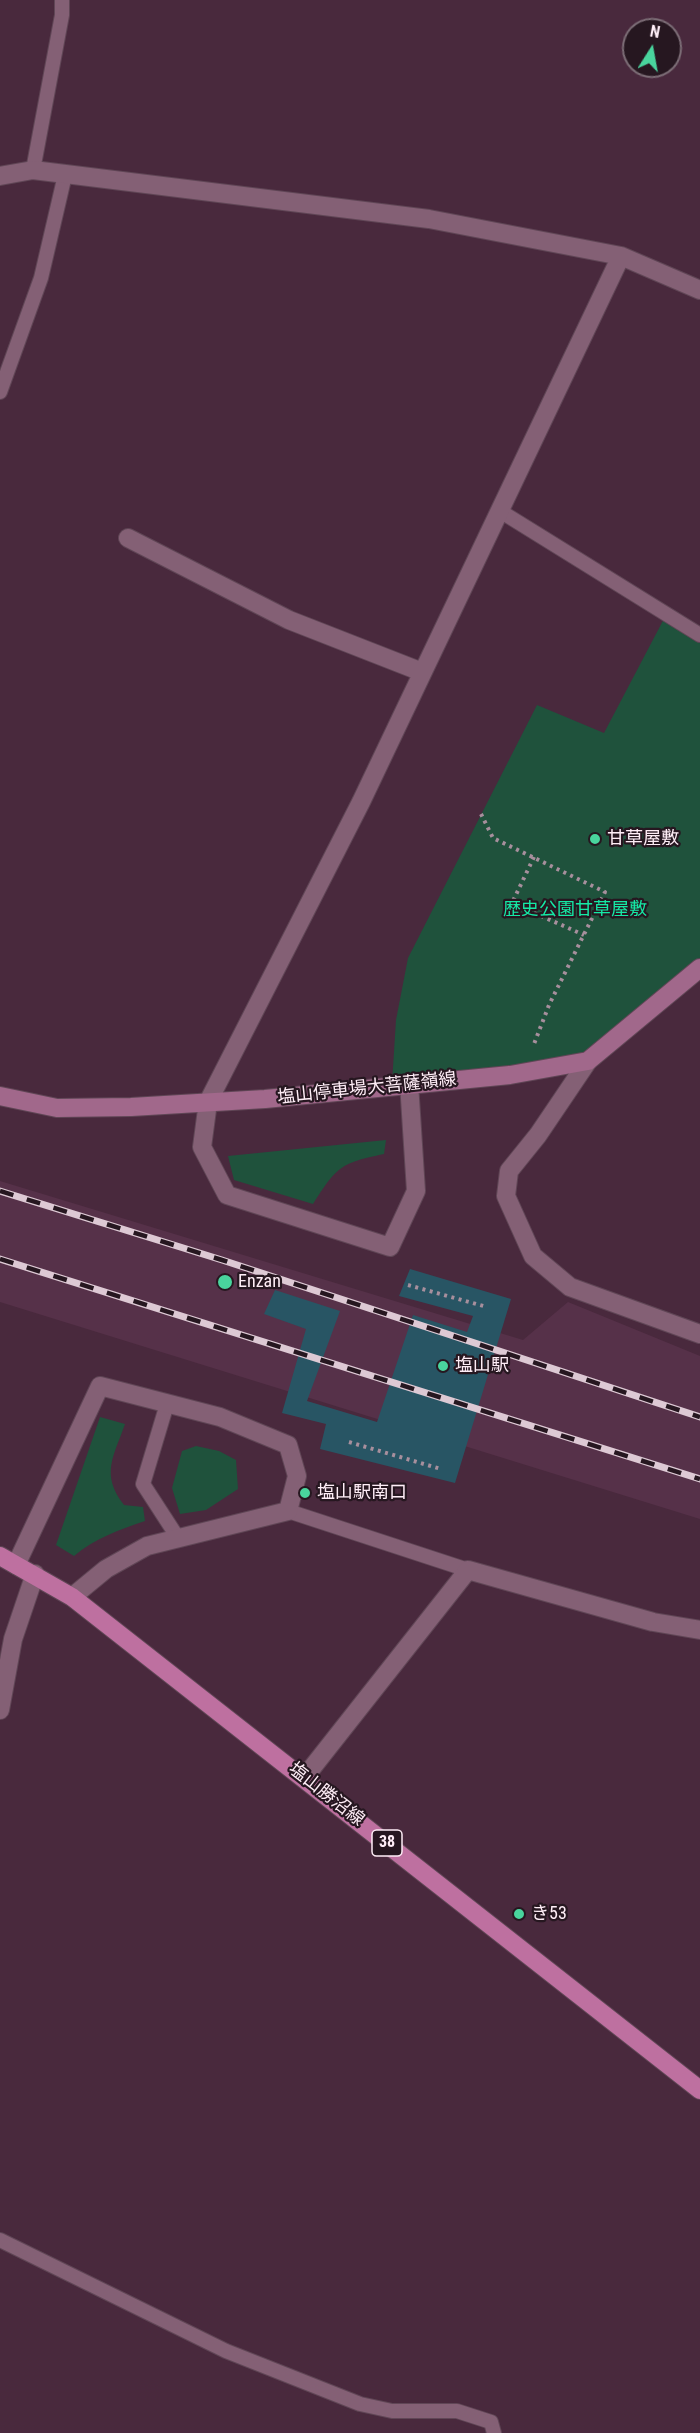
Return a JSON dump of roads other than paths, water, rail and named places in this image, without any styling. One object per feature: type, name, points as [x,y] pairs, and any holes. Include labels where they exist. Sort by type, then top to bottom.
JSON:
[{"type":"main road","name":"塩山停車場大菩薩嶺線","points":[[0,1096],[57,1108],[131,1107],[265,1099],[522,1073],[588,1061],[700,968]]},
{"type":"main road","name":"塩山勝沼線","points":[[8,1561],[35,1574],[72,1597],[700,2090]]},
{"type":"street","points":[[0,176],[33,170],[429,219],[621,256],[700,290]]},
{"type":"street","points":[[409,1083],[417,1191],[390,1247],[227,1195],[202,1147],[208,1102],[361,802],[621,256]]},
{"type":"street","points":[[128,538],[289,620],[422,672]]},
{"type":"street","points":[[588,1061],[545,1125],[509,1171],[506,1196],[532,1256],[570,1287],[700,1334]]},
{"type":"street","points":[[8,1561],[99,1386],[220,1417],[288,1445],[297,1476],[288,1511],[147,1546],[106,1569],[72,1597]]},
{"type":"street","points":[[304,1778],[468,1570],[653,1623],[700,1630]]},
{"type":"street","points":[[0,1710],[13,1640],[35,1574]]},
{"type":"lane","points":[[33,170],[62,15],[62,0]]},
{"type":"lane","points":[[0,392],[41,278],[65,175]]},
{"type":"lane","points":[[500,511],[700,635]]},
{"type":"lane","points":[[168,1404],[143,1484],[178,1538]]},
{"type":"lane","points":[[288,1511],[468,1570]]},
{"type":"lane","points":[[0,2240],[226,2351],[360,2404],[392,2411],[458,2411],[491,2422],[494,2433]]},
{"type":"railway","points":[[0,1191],[222,1260],[700,1417]]},
{"type":"railway","points":[[0,1259],[700,1479]]},
{"type":"place","name":"甘草屋敷","points":[[595,839]]},
{"type":"place","name":"Enzan","points":[[225,1282]]},
{"type":"place","name":"塩山駅","points":[[443,1366]]},
{"type":"place","name":"塩山駅南口","points":[[305,1493]]},
{"type":"place","name":"き53","points":[[519,1914]]},
{"type":"park label","name":"歴史公園甘草屋敷","points":[[575,910]]}]
